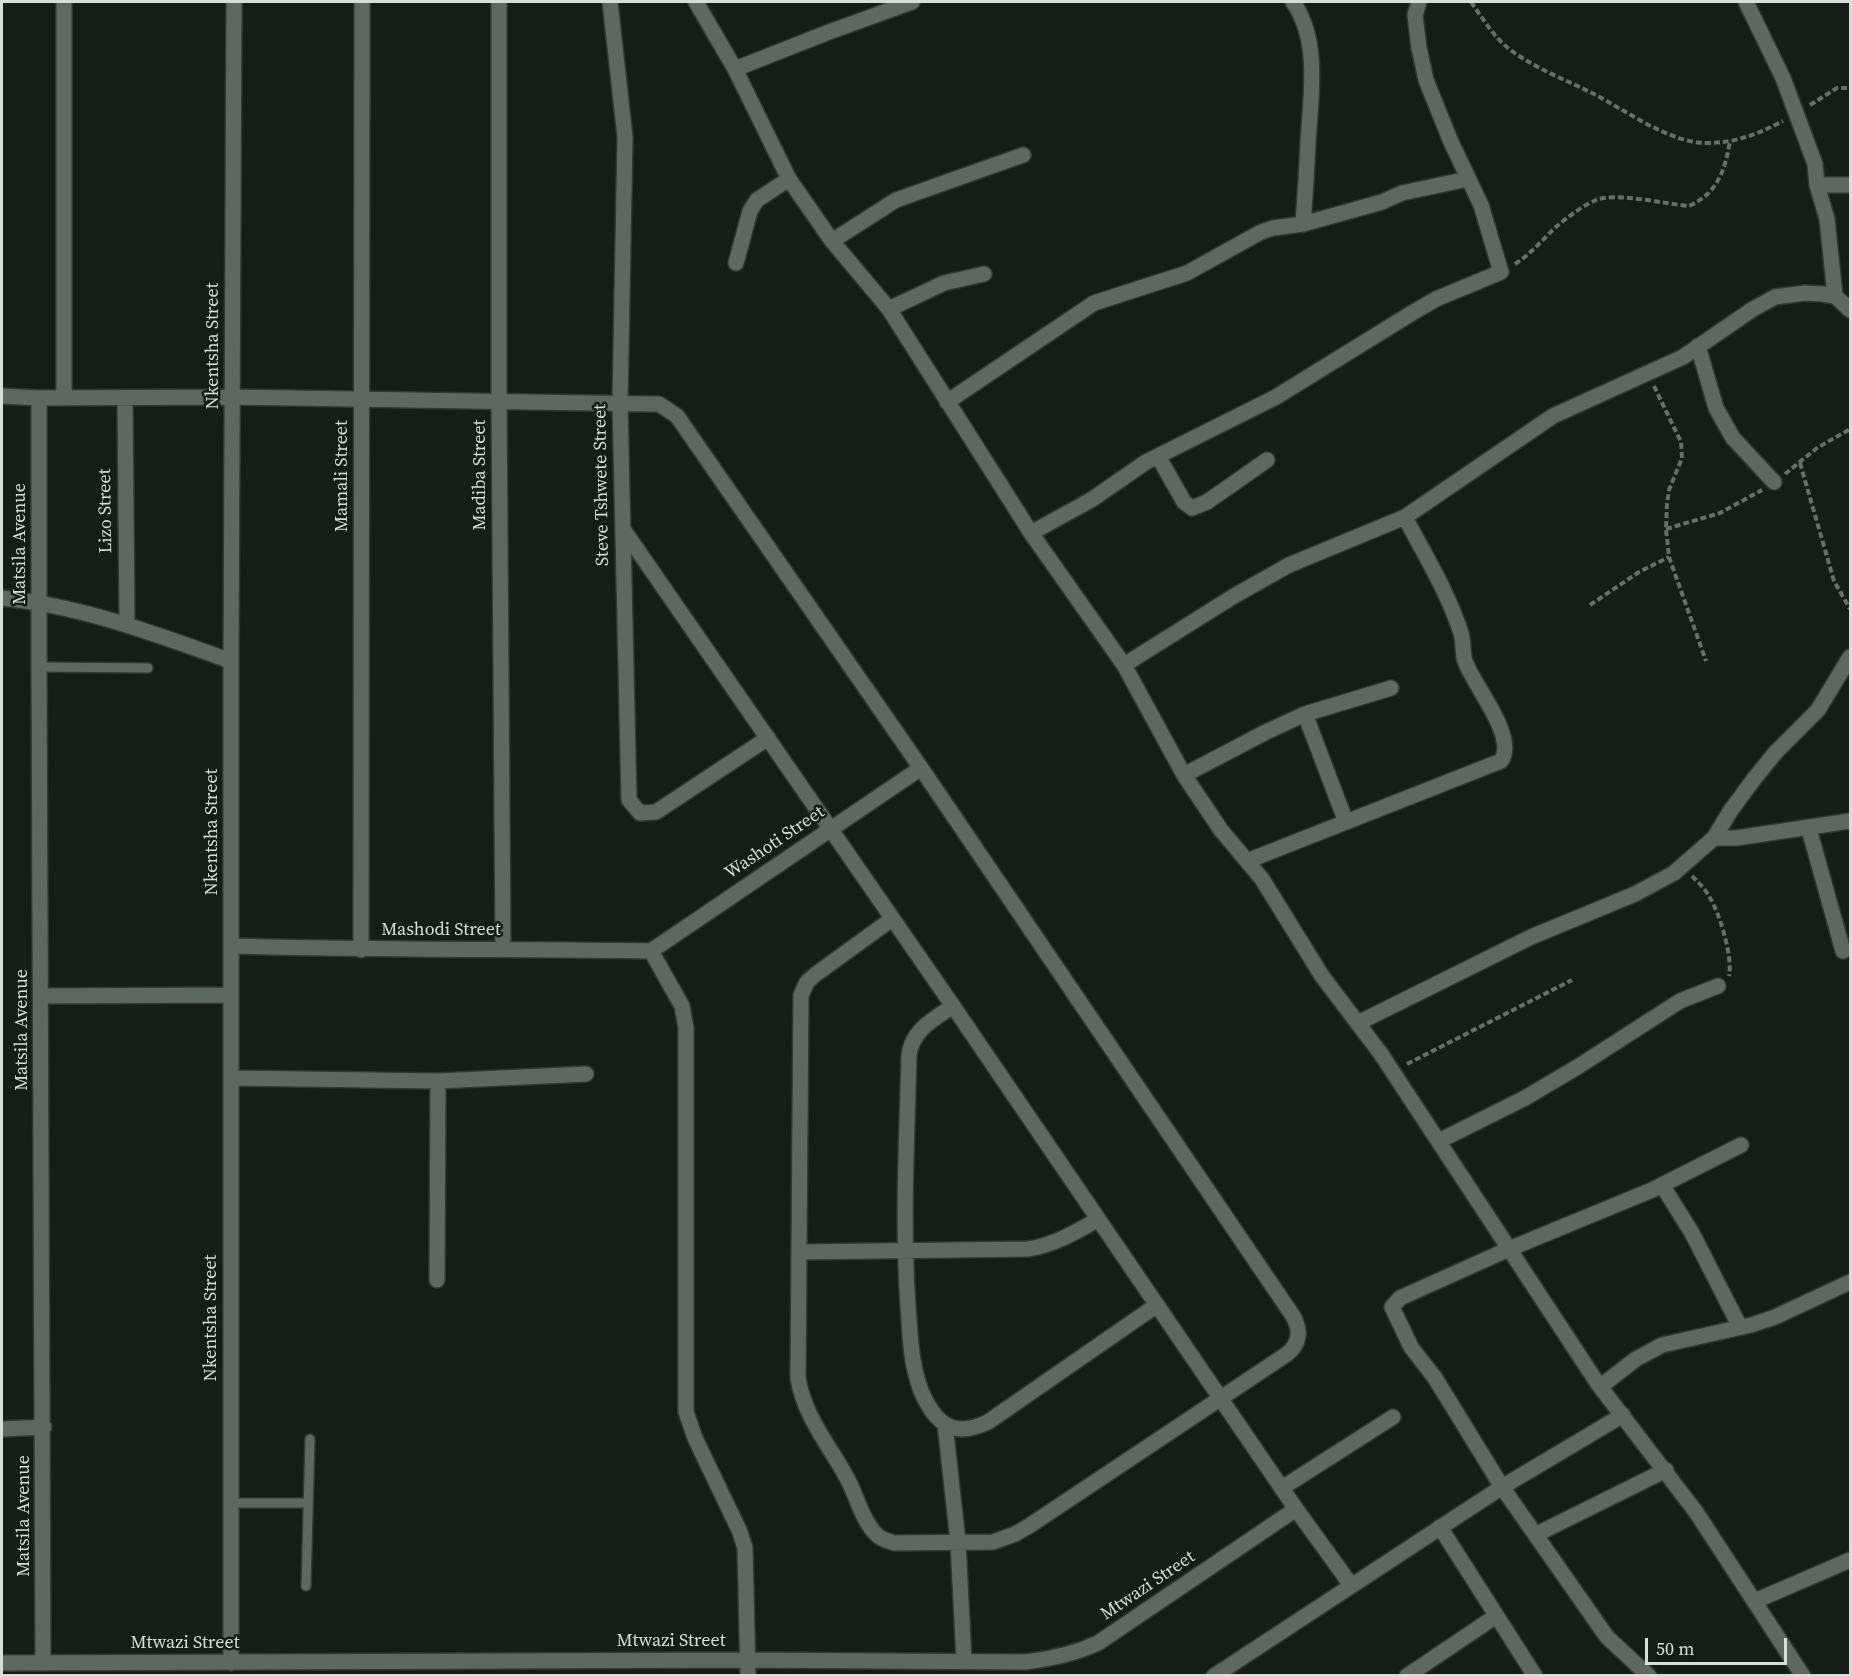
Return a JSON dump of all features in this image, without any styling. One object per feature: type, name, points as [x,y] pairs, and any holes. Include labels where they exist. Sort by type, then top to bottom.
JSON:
[{"type":"street","points":[[64,2],[64,397]]},
{"type":"street","name":"Nkentsha Street","points":[[231,1663],[231,662],[234,2]]},
{"type":"street","name":"Mamali Street","points":[[361,950],[362,2]]},
{"type":"street","name":"Madiba Street","points":[[499,2],[503,949]]},
{"type":"street","name":"Steve Tshwete Street","points":[[610,2],[625,137],[620,404],[628,793],[632,805],[640,813],[656,812],[768,738]]},
{"type":"street","points":[[696,2],[735,69],[789,179],[832,241],[889,309],[1031,533],[1124,665],[1184,775],[1221,830],[1262,879],[1322,976],[1392,1071],[1600,1386],[1696,1512],[1803,1676]]},
{"type":"street","points":[[735,69],[912,2]]},
{"type":"street","points":[[1293,2],[1299,10],[1306,29],[1311,72],[1303,224]]},
{"type":"street","points":[[1031,533],[1091,500],[1130,472],[1158,456],[1275,397],[1436,299],[1501,272],[1482,206],[1468,179],[1426,80],[1419,48],[1416,15],[1419,2]]},
{"type":"street","points":[[1124,665],[1281,569],[1308,555],[1405,517],[1553,416],[1683,357],[1753,309],[1775,297],[1805,294],[1845,304],[1827,219],[1817,185],[1815,164],[1783,78],[1746,2]]},
{"type":"street","points":[[832,241],[896,200],[1023,155]]},
{"type":"street","points":[[736,262],[750,211],[757,200],[789,179]]},
{"type":"street","points":[[948,402],[1094,303],[1187,273],[1261,232],[1273,228],[1303,224],[1382,202],[1402,193],[1468,179]]},
{"type":"street","points":[[1817,185],[1851,185]]},
{"type":"street","points":[[889,309],[944,284],[984,274]]},
{"type":"street","points":[[1698,346],[1716,408],[1733,438],[1774,482]]},
{"type":"street","points":[[2,396],[125,399],[232,397],[659,405],[677,416],[921,768],[1296,1320],[1298,1327],[1298,1339],[1294,1349],[1015,1534],[993,1542],[894,1543],[880,1538],[871,1527],[848,1479],[807,1412],[798,1378],[801,995],[807,982],[816,974],[892,919]]},
{"type":"street","name":"Matsila Avenue","points":[[39,398],[43,1662]]},
{"type":"street","name":"Lizo Street","points":[[125,399],[127,624]]},
{"type":"street","points":[[1158,456],[1184,502],[1192,508],[1207,502],[1268,460]]},
{"type":"street","points":[[1247,861],[1501,761],[1506,750],[1491,708],[1465,660],[1461,632],[1447,597],[1405,517]]},
{"type":"street","points":[[623,529],[953,1006],[1296,1509],[1351,1585]]},
{"type":"street","points":[[2,598],[39,602],[127,624],[231,662]]},
{"type":"street","points":[[1358,1023],[1531,937],[1635,894],[1682,866],[1714,838],[1731,810],[1775,753],[1818,710],[1851,657]]},
{"type":"street","points":[[1184,775],[1305,714],[1391,688]]},
{"type":"street","points":[[1305,714],[1346,822]]},
{"type":"street","name":"Washoti Street","points":[[651,951],[921,768]]},
{"type":"street","points":[[1714,838],[1736,838],[1809,829],[1851,821]]},
{"type":"street","points":[[1809,829],[1843,951]]},
{"type":"street","name":"Mashodi Street","points":[[232,946],[361,950],[651,951]]},
{"type":"street","points":[[651,951],[682,1006],[686,1028],[686,1412],[695,1438],[740,1532],[745,1548],[748,1676]]},
{"type":"street","points":[[1439,1142],[1525,1098],[1680,1001],[1718,986]]},
{"type":"street","points":[[41,996],[231,995]]},
{"type":"street","points":[[953,1006],[922,1028],[910,1047],[904,1250],[912,1355],[916,1378],[928,1406],[945,1424],[965,1429],[988,1422],[1157,1305]]},
{"type":"street","points":[[231,1078],[438,1081],[586,1074]]},
{"type":"street","points":[[437,1280],[438,1081]]},
{"type":"street","points":[[1649,1676],[1607,1637],[1502,1487],[1435,1378],[1411,1347],[1392,1307],[1396,1300],[1509,1249],[1662,1185],[1741,1144]]},
{"type":"street","points":[[1662,1185],[1692,1233],[1740,1327]]},
{"type":"street","points":[[799,1252],[1028,1249],[1044,1247],[1067,1238],[1097,1220]]},
{"type":"street","points":[[1600,1386],[1636,1359],[1662,1345],[1775,1317],[1851,1282]]},
{"type":"street","points":[[1214,1676],[1502,1487],[1623,1415]]},
{"type":"street","points":[[1282,1488],[1393,1417]]},
{"type":"street","points":[[945,1424],[958,1542],[964,1661]]},
{"type":"street","points":[[2,1429],[44,1428]]},
{"type":"street","points":[[1537,1534],[1666,1470]]},
{"type":"street","name":"Mtwazi Street","points":[[2,1663],[231,1663],[309,1669],[746,1660],[1024,1662],[1063,1657],[1081,1651],[1116,1631],[1296,1509]]},
{"type":"street","points":[[1440,1527],[1535,1676]]},
{"type":"street","points":[[1755,1601],[1851,1560]]},
{"type":"street","points":[[1407,1676],[1496,1616]]},
{"type":"lane","points":[[39,667],[148,669]]},
{"type":"lane","points":[[306,1586],[310,1439]]},
{"type":"lane","points":[[230,1503],[307,1503]]},
{"type":"path","points":[[1471,2],[1506,46],[1534,66],[1591,92],[1672,135],[1702,143],[1730,141],[1755,135],[1837,88],[1851,88]]},
{"type":"path","points":[[1501,272],[1522,259],[1574,213],[1598,200],[1622,197],[1653,203],[1689,206],[1697,203],[1720,180],[1730,141]]},
{"type":"path","points":[[1647,375],[1667,410],[1681,442],[1682,458],[1669,490],[1667,504],[1666,529],[1669,557],[1706,661]]},
{"type":"path","points":[[1800,463],[1834,581],[1851,609]]},
{"type":"path","points":[[1590,605],[1639,572],[1669,557]]},
{"type":"path","points":[[1682,866],[1710,898],[1727,944],[1730,971],[1727,979],[1718,986]]},
{"type":"path","points":[[1392,1071],[1572,980]]}]
